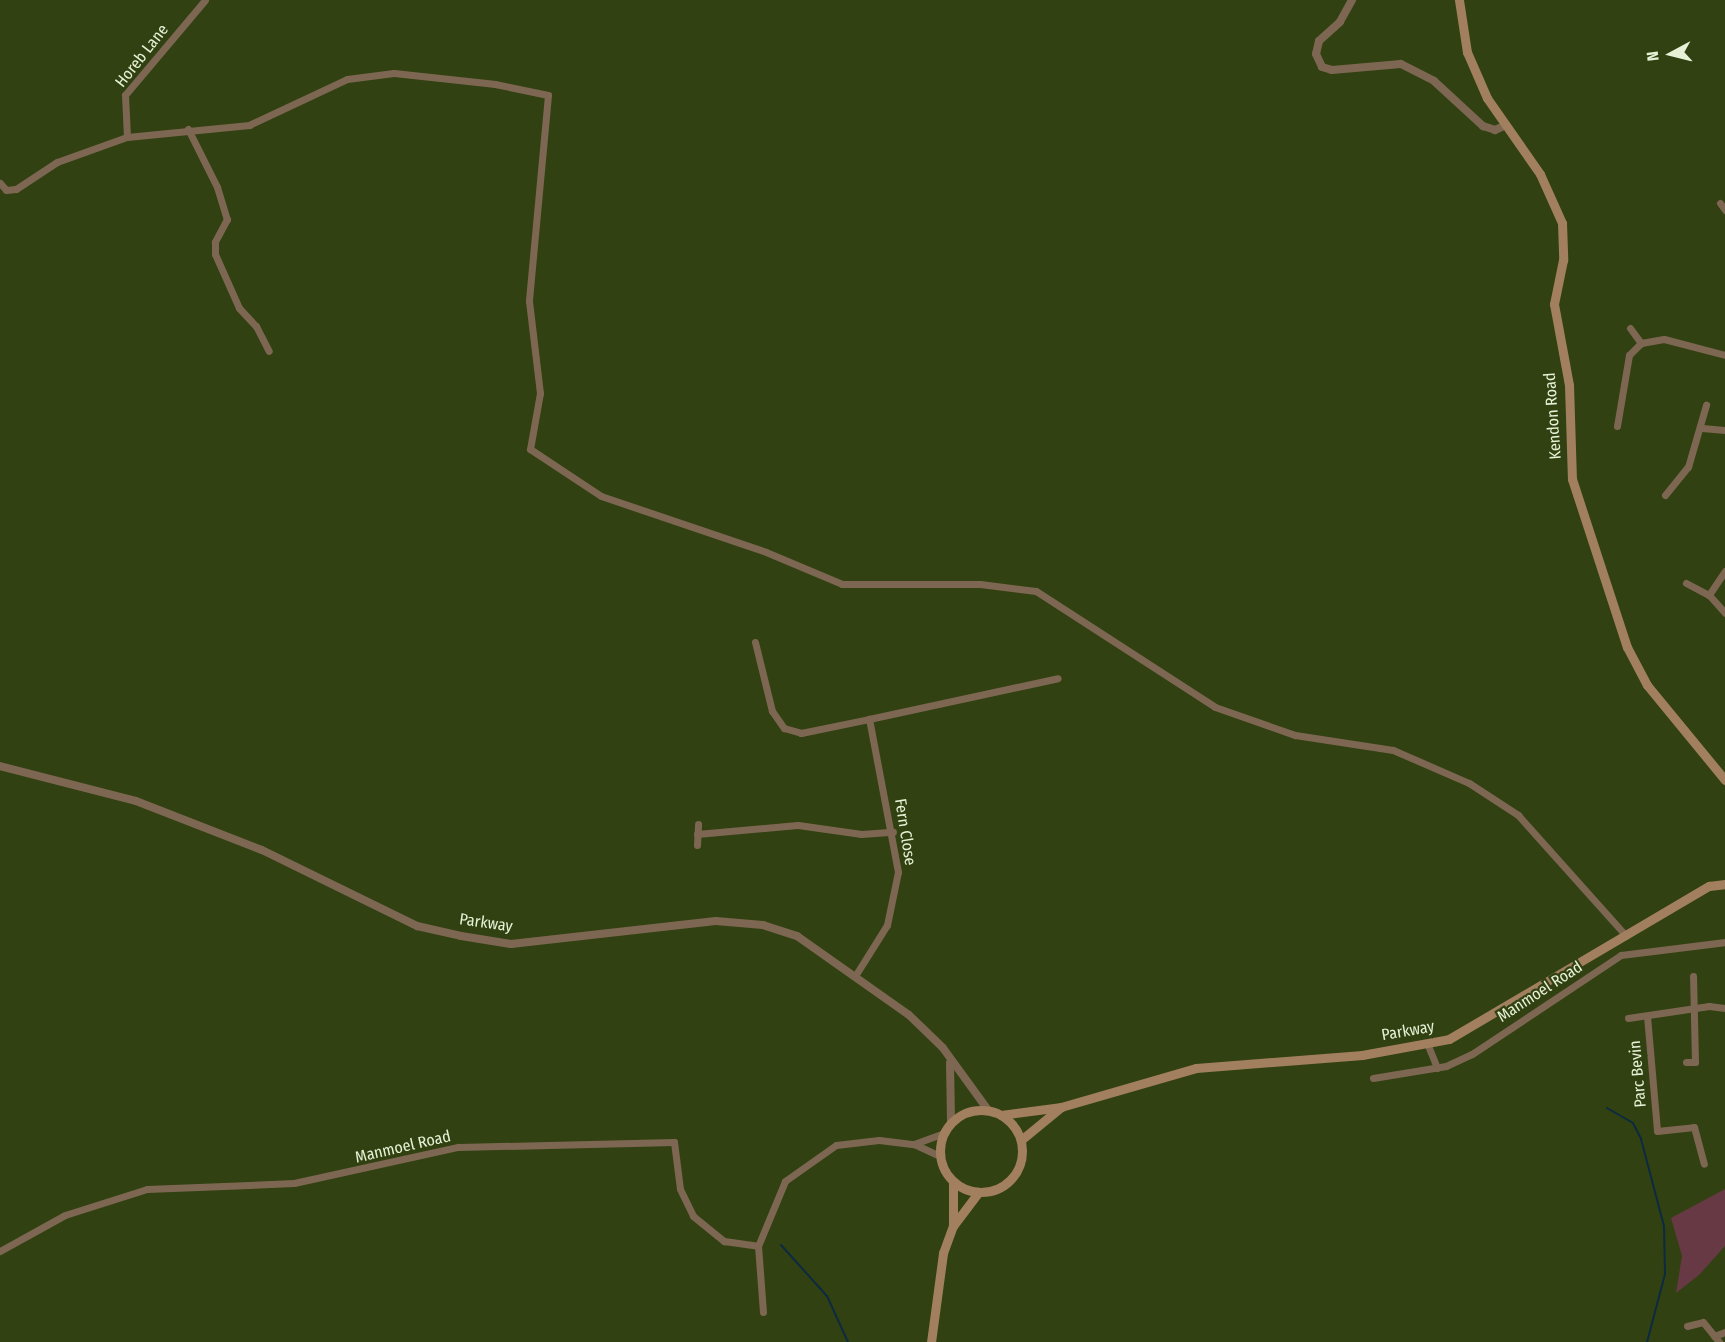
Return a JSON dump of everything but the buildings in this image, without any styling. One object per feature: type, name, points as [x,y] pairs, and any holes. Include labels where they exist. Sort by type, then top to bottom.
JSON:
[{"type":"main road","name":"Kendon Road","points":[[1459,0],[1467,52],[1504,126],[1540,174],[1562,223],[1563,260],[1554,304],[1569,385],[1572,479],[1584,523],[1627,647],[1647,685],[1725,780]]},
{"type":"main road","name":"Parkway","points":[[1061,1107],[1196,1068],[1362,1055],[1449,1039],[1709,886],[1725,884]]},
{"type":"main road","points":[[953,1226],[953,1182],[940,1156],[944,1133],[951,1122],[962,1114],[988,1110],[1001,1115],[1061,1107]]},
{"type":"main road","points":[[1021,1140],[1061,1107]]},
{"type":"main road","points":[[953,1182],[978,1193],[1000,1188],[1015,1175],[1022,1153],[1021,1140],[1001,1115]]},
{"type":"main road","points":[[931,1342],[943,1253],[953,1226],[978,1193]]},
{"type":"street","name":"Horeb Lane","points":[[127,137],[125,95],[205,0]]},
{"type":"street","points":[[1352,0],[1340,22],[1319,41],[1317,58],[1322,67],[1332,70],[1401,63],[1434,81],[1486,128],[1504,126]]},
{"type":"street","points":[[0,183],[6,190],[16,189],[57,162],[127,137],[188,129],[249,125],[347,79],[394,73],[495,84],[548,95],[529,301],[540,393],[530,449],[601,496],[766,552],[842,584],[980,584],[1036,591],[1215,707],[1294,735],[1393,750],[1469,783],[1518,815],[1626,936]]},
{"type":"street","points":[[188,129],[216,187],[227,219],[215,242],[215,254],[239,308],[256,326],[268,351]]},
{"type":"street","points":[[1720,203],[1725,210]]},
{"type":"street","points":[[1630,328],[1641,343]]},
{"type":"street","points":[[1617,426],[1629,355],[1641,343],[1664,339],[1725,355]]},
{"type":"street","points":[[1665,495],[1688,467],[1702,428],[1706,405]]},
{"type":"street","points":[[1702,428],[1725,430]]},
{"type":"street","points":[[1709,595],[1725,571]]},
{"type":"street","points":[[1686,583],[1709,595],[1725,613]]},
{"type":"street","points":[[755,642],[771,711],[784,728],[801,733],[1058,678]]},
{"type":"street","name":"Fern Close","points":[[855,976],[887,925],[892,911],[898,872],[893,832],[869,719]]},
{"type":"street","name":"Parkway","points":[[0,766],[136,801],[262,850],[417,926],[511,944],[688,922],[763,925],[797,936],[909,1015],[943,1048],[950,1062],[988,1110]]},
{"type":"street","points":[[697,845],[698,824]]},
{"type":"street","points":[[697,834],[798,825],[861,834],[893,832]]},
{"type":"street","name":"Manmoel Road","points":[[1373,1078],[1437,1068],[1472,1054],[1621,955],[1725,942]]},
{"type":"street","points":[[1686,1062],[1695,1062],[1694,976]]},
{"type":"street","name":"Parc Bevin","points":[[1628,1018],[1709,1005],[1725,1008]]},
{"type":"street","name":"Parc Bevin","points":[[1647,1016],[1657,1131],[1694,1127],[1704,1164]]},
{"type":"street","points":[[1427,1043],[1437,1068]]},
{"type":"street","points":[[950,1062],[951,1122]]},
{"type":"street","points":[[914,1144],[944,1133]]},
{"type":"street","points":[[763,1312],[758,1246],[785,1181],[814,1158],[836,1145],[879,1140],[914,1144],[940,1156]]},
{"type":"street","name":"Manmoel Road","points":[[0,1251],[65,1215],[147,1188],[294,1183],[458,1147],[674,1142],[680,1189],[693,1216],[724,1241],[758,1246]]},
{"type":"street","points":[[1687,1326],[1703,1322],[1717,1339],[1725,1332]]},
{"type":"shaded area","points":[[1725,1189],[1725,1246],[1699,1275],[1676,1293],[1682,1256],[1671,1218]]},
{"type":"waterway","points":[[1607,1108],[1633,1123],[1641,1139],[1664,1226],[1665,1274],[1647,1342]]},
{"type":"waterway","points":[[781,1245],[827,1296],[848,1342]]}]
